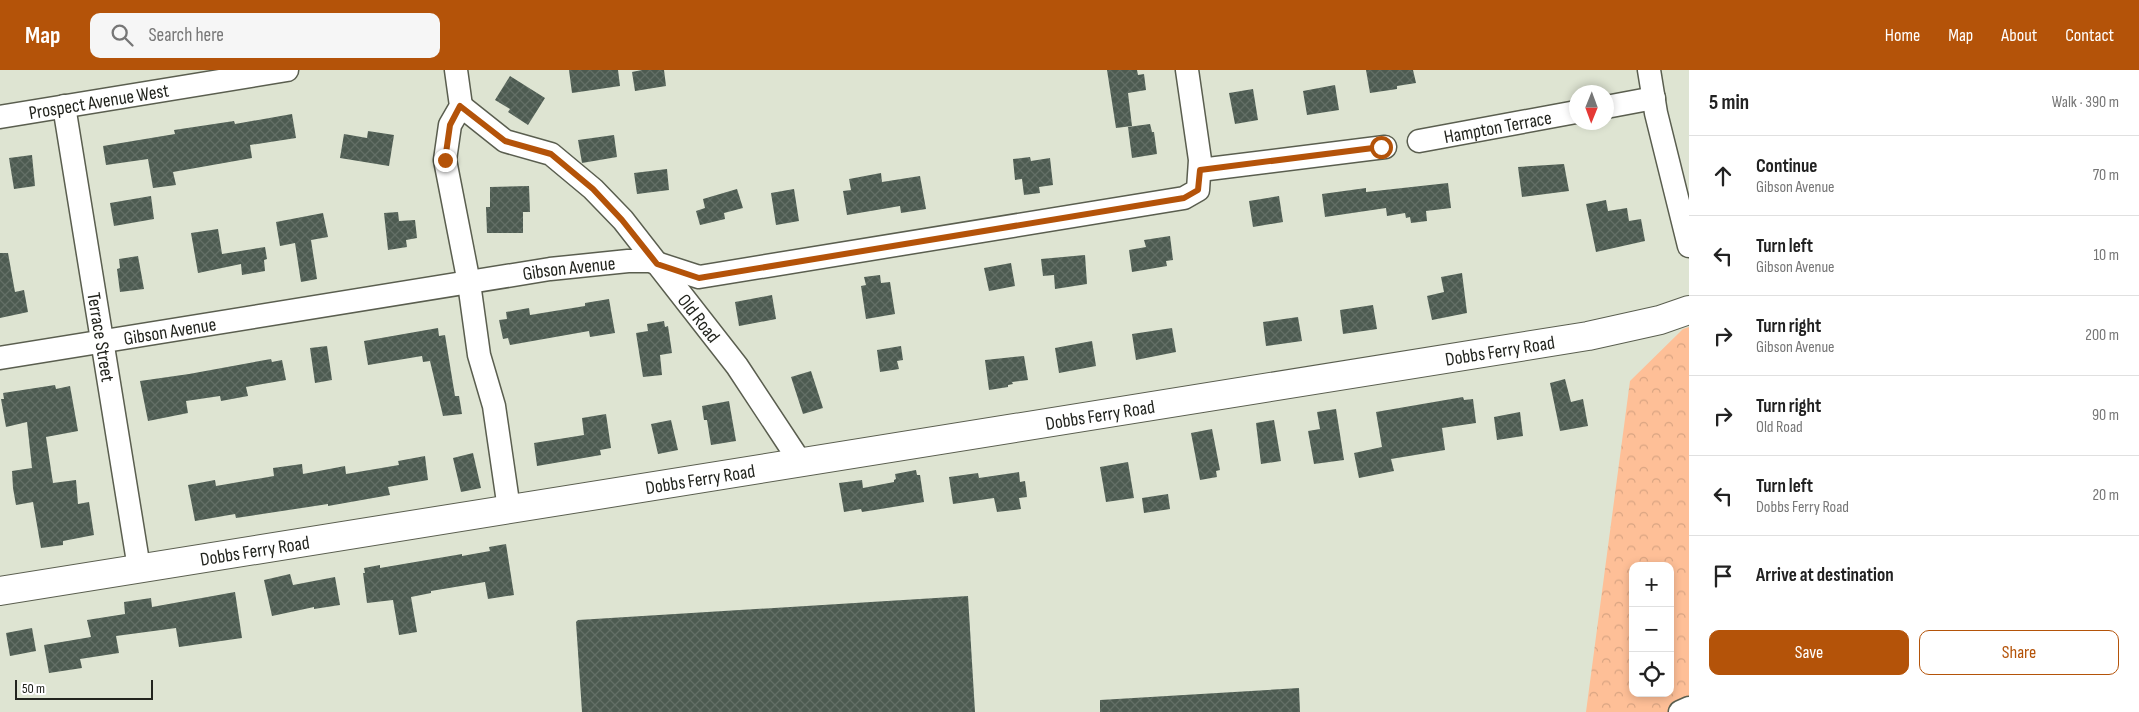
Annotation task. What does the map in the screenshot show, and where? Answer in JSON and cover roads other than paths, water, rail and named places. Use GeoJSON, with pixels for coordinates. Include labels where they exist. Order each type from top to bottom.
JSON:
{"type":"FeatureCollection","features":[{"type":"Feature","properties":{"kind":"main road","name":"Dobbs Ferry Road"},"geometry":{"type":"LineString","coordinates":[[0,591],[1588,336],[1660,320],[1689,310]]}},
{"type":"Feature","properties":{"kind":"street","name":"Prospect Avenue West"},"geometry":{"type":"LineString","coordinates":[[0,117],[287,70]]}},
{"type":"Feature","properties":{"kind":"street"},"geometry":{"type":"LineString","coordinates":[[456,70],[460,106],[450,125],[445,160],[469,283],[478,355],[494,406],[509,509]]}},
{"type":"Feature","properties":{"kind":"street"},"geometry":{"type":"LineString","coordinates":[[1187,70],[1200,170],[1385,146]]}},
{"type":"Feature","properties":{"kind":"street"},"geometry":{"type":"LineString","coordinates":[[1650,70],[1654,98],[1689,246]]}},
{"type":"Feature","properties":{"kind":"street"},"geometry":{"type":"LineString","coordinates":[[1614,106],[1654,98]]}},
{"type":"Feature","properties":{"kind":"street","name":"Terrace Street"},"geometry":{"type":"LineString","coordinates":[[64,106],[139,568]]}},
{"type":"Feature","properties":{"kind":"street","name":"Old Road"},"geometry":{"type":"LineString","coordinates":[[460,106],[505,141],[551,154],[593,189],[622,220],[737,366],[801,463]]}},
{"type":"Feature","properties":{"kind":"street","name":"Hampton Terrace"},"geometry":{"type":"LineString","coordinates":[[1419,141],[1569,113]]}},
{"type":"Feature","properties":{"kind":"street","name":"Gibson Avenue"},"geometry":{"type":"LineString","coordinates":[[0,358],[550,269],[628,261],[650,261],[699,278],[1184,198],[1198,190],[1200,170]]}},
{"type":"Feature","properties":{"kind":"street"},"geometry":{"type":"LineString","coordinates":[[1680,712],[1689,708]]}}]}
